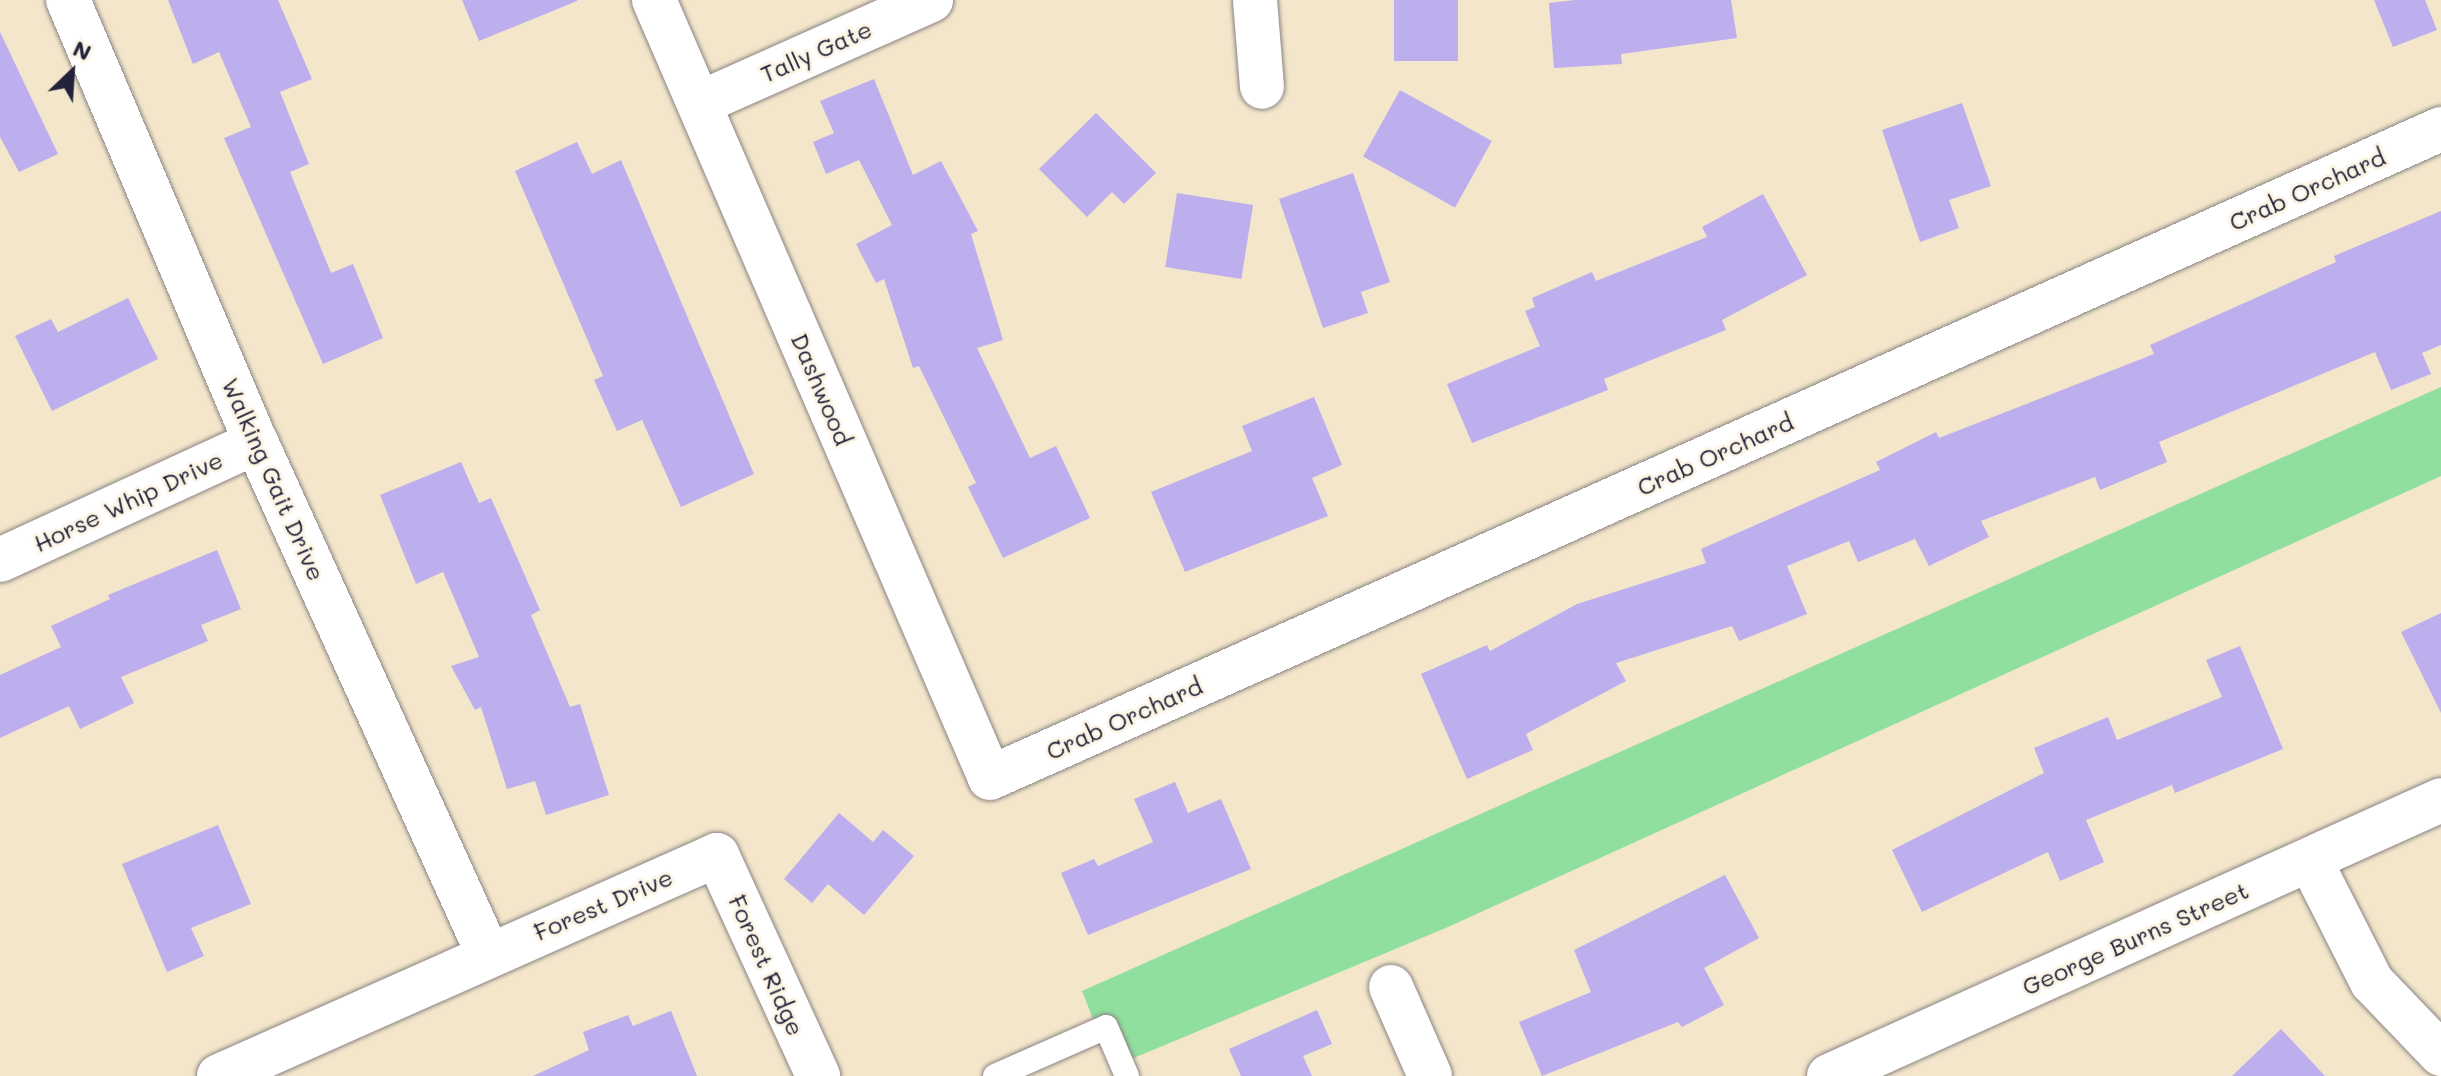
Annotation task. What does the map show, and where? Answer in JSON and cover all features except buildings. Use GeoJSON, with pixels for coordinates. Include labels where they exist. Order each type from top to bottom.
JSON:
{"type":"FeatureCollection","features":[{"type":"Feature","properties":{"kind":"street","name":"Walking Gait Drive"},"geometry":{"type":"LineString","coordinates":[[68,0],[256,442],[488,954]]}},
{"type":"Feature","properties":{"kind":"street","name":"Dashwood"},"geometry":{"type":"LineString","coordinates":[[654,0],[990,778]]}},
{"type":"Feature","properties":{"kind":"street","name":"Tally Gate"},"geometry":{"type":"LineString","coordinates":[[700,103],[931,0]]}},
{"type":"Feature","properties":{"kind":"street"},"geometry":{"type":"LineString","coordinates":[[1255,0],[1262,87]]}},
{"type":"Feature","properties":{"kind":"street","name":"Crab Orchard"},"geometry":{"type":"LineString","coordinates":[[990,778],[2441,129]]}},
{"type":"Feature","properties":{"kind":"street","name":"Horse Whip Drive"},"geometry":{"type":"LineString","coordinates":[[0,560],[256,442]]}},
{"type":"Feature","properties":{"kind":"street","name":"George Burns Street"},"geometry":{"type":"LineString","coordinates":[[1829,1076],[2441,800]]}},
{"type":"Feature","properties":{"kind":"street","name":"Forest Drive"},"geometry":{"type":"LineString","coordinates":[[219,1076],[717,855]]}},
{"type":"Feature","properties":{"kind":"street","name":"Forest Ridge"},"geometry":{"type":"LineString","coordinates":[[717,855],[818,1076]]}},
{"type":"Feature","properties":{"kind":"street"},"geometry":{"type":"LineString","coordinates":[[2310,860],[2372,982],[2441,1054]]}},
{"type":"Feature","properties":{"kind":"street"},"geometry":{"type":"LineString","coordinates":[[1391,987],[1430,1076]]}},
{"type":"Feature","properties":{"kind":"lane"},"geometry":{"type":"LineString","coordinates":[[995,1076],[1106,1027],[1127,1076]]}},
{"type":"Feature","properties":{"kind":"green space"},"geometry":{"type":"Polygon","coordinates":[[[2441,387],[2441,476],[1448,927],[1112,1067],[1082,991],[2441,387]]]}}]}
